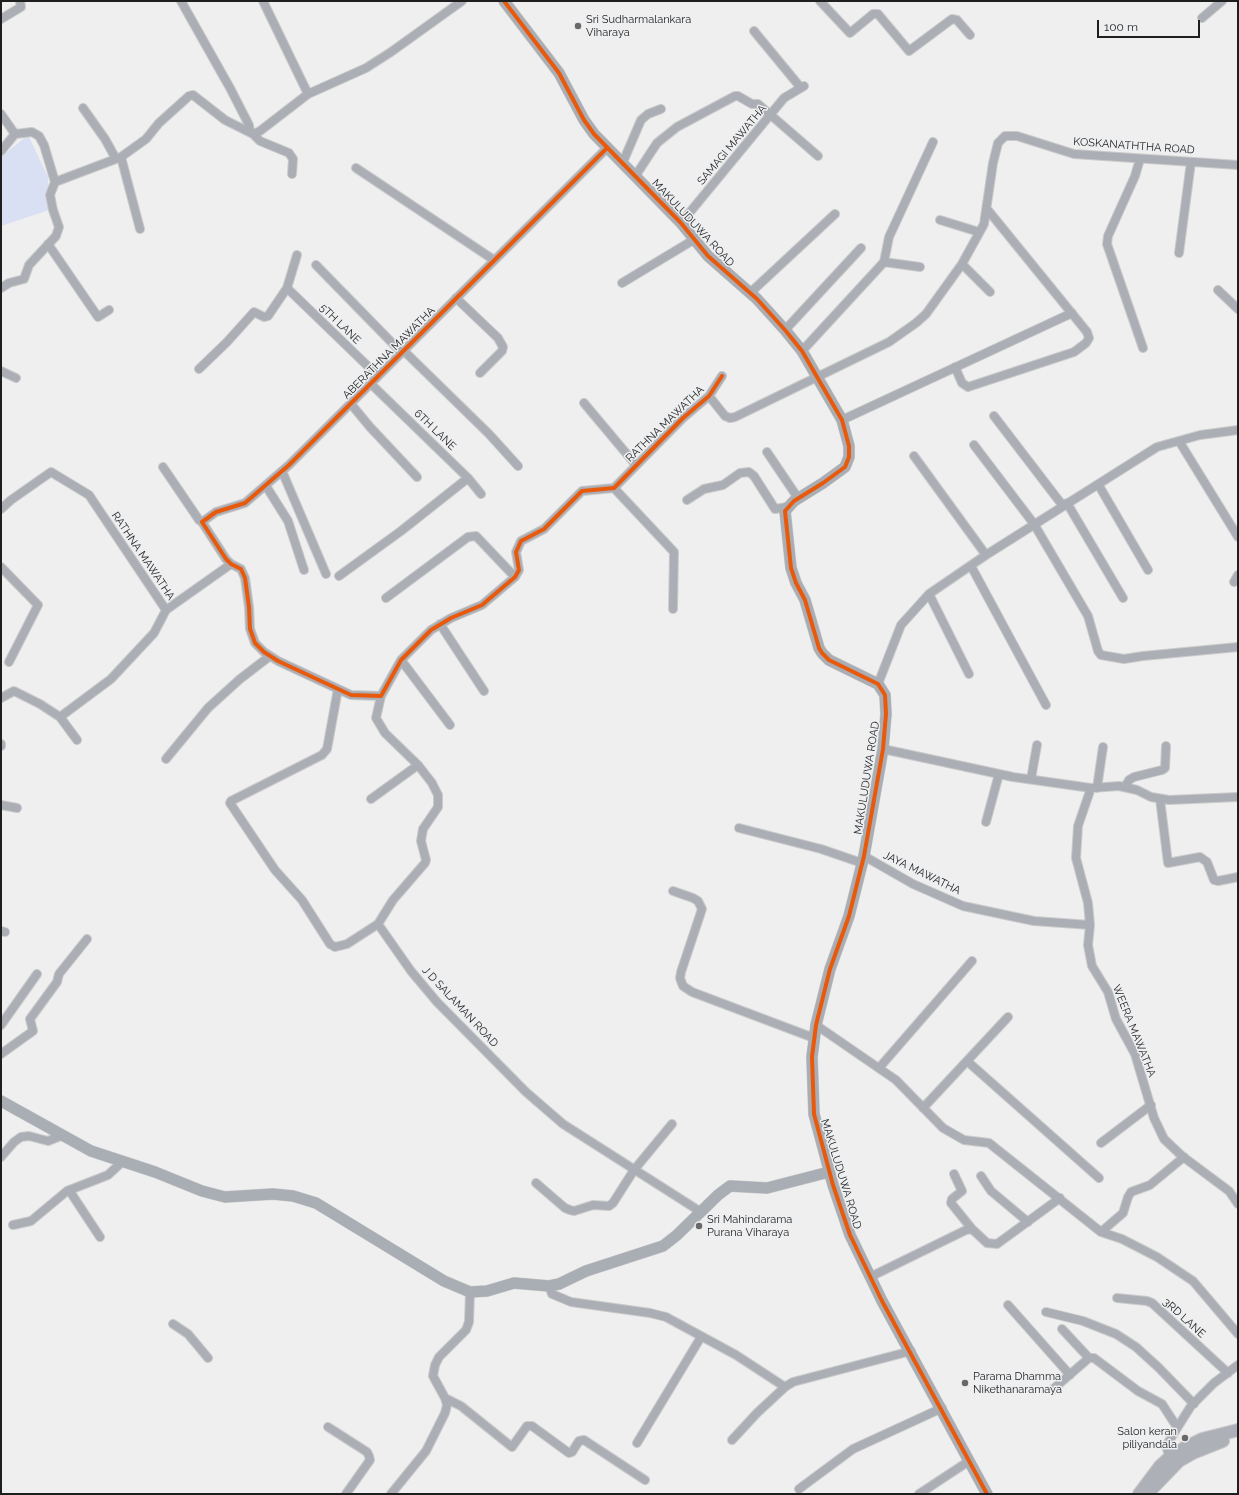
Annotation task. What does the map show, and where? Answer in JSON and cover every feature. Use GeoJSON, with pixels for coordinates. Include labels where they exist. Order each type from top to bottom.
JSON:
{"type":"FeatureCollection","features":[{"type":"Feature","properties":{"kind":"main road"},"geometry":{"type":"LineString","coordinates":[[1147,1494],[1171,1461],[1202,1439],[1238,1430]]}},
{"type":"Feature","properties":{"kind":"main road"},"geometry":{"type":"LineString","coordinates":[[1139,1494],[1160,1466],[1238,1437]]}},
{"type":"Feature","properties":{"kind":"street"},"geometry":{"type":"LineString","coordinates":[[1,20],[21,8],[20,1]]}},
{"type":"Feature","properties":{"kind":"street"},"geometry":{"type":"LineString","coordinates":[[181,1],[230,88],[249,124],[252,133]]}},
{"type":"Feature","properties":{"kind":"street"},"geometry":{"type":"LineString","coordinates":[[263,1],[308,94]]}},
{"type":"Feature","properties":{"kind":"street"},"geometry":{"type":"LineString","coordinates":[[252,133],[260,131],[308,94],[366,68],[422,31],[462,1]]}},
{"type":"Feature","properties":{"kind":"street","name":"MAKULUDUWA ROAD"},"geometry":{"type":"LineString","coordinates":[[504,1],[559,73],[584,120],[607,148],[636,175],[681,223],[708,256],[750,293],[786,330],[802,351],[816,378],[842,420],[849,446],[849,457],[845,467],[787,507]]}},
{"type":"Feature","properties":{"kind":"street"},"geometry":{"type":"LineString","coordinates":[[820,1],[850,33],[872,14],[878,14],[909,51],[952,19],[957,20],[970,35]]}},
{"type":"Feature","properties":{"kind":"street"},"geometry":{"type":"LineString","coordinates":[[1202,18],[1222,1]]}},
{"type":"Feature","properties":{"kind":"street","name":"SAMAGI MAWATHA"},"geometry":{"type":"LineString","coordinates":[[681,223],[784,98],[802,87],[754,31]]}},
{"type":"Feature","properties":{"kind":"street"},"geometry":{"type":"LineString","coordinates":[[55,182],[119,158],[146,139],[159,123],[188,96],[193,95],[225,120],[252,133],[260,141],[289,153],[293,159],[292,174]]}},
{"type":"Feature","properties":{"kind":"street"},"geometry":{"type":"LineString","coordinates":[[636,175],[657,143],[677,127],[732,96],[738,96],[749,103],[758,104],[818,156]]}},
{"type":"Feature","properties":{"kind":"street"},"geometry":{"type":"LineString","coordinates":[[83,108],[119,158],[140,228]]}},
{"type":"Feature","properties":{"kind":"street"},"geometry":{"type":"LineString","coordinates":[[623,162],[641,120],[648,114],[661,109]]}},
{"type":"Feature","properties":{"kind":"street"},"geometry":{"type":"LineString","coordinates":[[1,114],[15,134]]}},
{"type":"Feature","properties":{"kind":"street"},"geometry":{"type":"LineString","coordinates":[[1,151],[15,134],[32,132],[39,136],[44,145],[55,182],[50,195],[59,227],[56,236],[29,265],[24,279],[9,283],[1,288]]}},
{"type":"Feature","properties":{"kind":"street","name":"KOSKANATHTHA ROAD"},"geometry":{"type":"LineString","coordinates":[[709,396],[719,411],[730,418],[889,342],[916,323],[926,314],[962,264],[984,224],[993,163],[998,143],[1005,136],[1017,136],[1074,154],[1238,165]]}},
{"type":"Feature","properties":{"kind":"street"},"geometry":{"type":"LineString","coordinates":[[802,351],[884,262],[889,237],[933,142]]}},
{"type":"Feature","properties":{"kind":"street","name":"ABERATHNA MAWATHA"},"geometry":{"type":"LineString","coordinates":[[202,522],[216,512],[245,503],[266,486],[352,404],[402,351],[607,148]]}},
{"type":"Feature","properties":{"kind":"street"},"geometry":{"type":"LineString","coordinates":[[1140,158],[1106,244],[1143,348]]}},
{"type":"Feature","properties":{"kind":"street"},"geometry":{"type":"LineString","coordinates":[[1179,253],[1191,162]]}},
{"type":"Feature","properties":{"kind":"street"},"geometry":{"type":"LineString","coordinates":[[356,168],[494,260]]}},
{"type":"Feature","properties":{"kind":"street"},"geometry":{"type":"LineString","coordinates":[[955,367],[962,383],[968,387],[1074,352],[1086,343],[1089,338],[1087,332],[1072,313],[987,209]]}},
{"type":"Feature","properties":{"kind":"street"},"geometry":{"type":"LineString","coordinates":[[750,293],[835,214]]}},
{"type":"Feature","properties":{"kind":"street"},"geometry":{"type":"LineString","coordinates":[[940,220],[979,232]]}},
{"type":"Feature","properties":{"kind":"street"},"geometry":{"type":"LineString","coordinates":[[622,283],[695,239]]}},
{"type":"Feature","properties":{"kind":"street"},"geometry":{"type":"LineString","coordinates":[[48,244],[98,317],[109,310]]}},
{"type":"Feature","properties":{"kind":"street"},"geometry":{"type":"LineString","coordinates":[[786,330],[861,248]]}},
{"type":"Feature","properties":{"kind":"street"},"geometry":{"type":"LineString","coordinates":[[199,368],[227,342],[254,312],[264,317],[268,316],[287,288],[297,255]]}},
{"type":"Feature","properties":{"kind":"street"},"geometry":{"type":"LineString","coordinates":[[884,262],[920,267]]}},
{"type":"Feature","properties":{"kind":"street"},"geometry":{"type":"LineString","coordinates":[[962,264],[990,292]]}},
{"type":"Feature","properties":{"kind":"street"},"geometry":{"type":"LineString","coordinates":[[316,265],[402,351],[490,434],[518,466]]}},
{"type":"Feature","properties":{"kind":"street","name":"5TH LANE"},"geometry":{"type":"LineString","coordinates":[[287,288],[378,376]]}},
{"type":"Feature","properties":{"kind":"street"},"geometry":{"type":"LineString","coordinates":[[1218,290],[1238,309]]}},
{"type":"Feature","properties":{"kind":"street"},"geometry":{"type":"LineString","coordinates":[[456,298],[498,338],[503,347],[502,351],[480,373]]}},
{"type":"Feature","properties":{"kind":"street"},"geometry":{"type":"LineString","coordinates":[[842,420],[1072,313]]}},
{"type":"Feature","properties":{"kind":"street"},"geometry":{"type":"LineString","coordinates":[[1,371],[16,378]]}},
{"type":"Feature","properties":{"kind":"street","name":"RATHNA MAWATHA"},"geometry":{"type":"LineString","coordinates":[[614,488],[682,418],[709,396],[722,376]]}},
{"type":"Feature","properties":{"kind":"street","name":"6TH LANE"},"geometry":{"type":"LineString","coordinates":[[371,384],[468,478],[481,494]]}},
{"type":"Feature","properties":{"kind":"street"},"geometry":{"type":"LineString","coordinates":[[584,403],[636,465]]}},
{"type":"Feature","properties":{"kind":"street"},"geometry":{"type":"LineString","coordinates":[[352,404],[370,427],[417,477]]}},
{"type":"Feature","properties":{"kind":"street"},"geometry":{"type":"LineString","coordinates":[[994,416],[1065,505],[1123,598]]}},
{"type":"Feature","properties":{"kind":"street"},"geometry":{"type":"LineString","coordinates":[[687,500],[704,489],[722,485],[740,473],[749,472],[754,476],[775,509],[787,507],[785,514],[792,572],[805,600],[819,648],[829,660],[878,684],[901,625],[929,594],[1034,524],[1157,447],[1200,435],[1238,430]]}},
{"type":"Feature","properties":{"kind":"street"},"geometry":{"type":"LineString","coordinates":[[1179,441],[1238,538]]}},
{"type":"Feature","properties":{"kind":"street"},"geometry":{"type":"LineString","coordinates":[[974,445],[1034,524],[1088,616],[1098,651],[1101,655],[1124,659],[1238,647]]}},
{"type":"Feature","properties":{"kind":"street"},"geometry":{"type":"LineString","coordinates":[[767,452],[798,498]]}},
{"type":"Feature","properties":{"kind":"street"},"geometry":{"type":"LineString","coordinates":[[914,456],[986,555]]}},
{"type":"Feature","properties":{"kind":"street"},"geometry":{"type":"LineString","coordinates":[[163,467],[228,562],[241,569],[245,578],[250,629],[255,643],[270,656],[350,695],[381,696]]}},
{"type":"Feature","properties":{"kind":"street"},"geometry":{"type":"LineString","coordinates":[[282,471],[326,574]]}},
{"type":"Feature","properties":{"kind":"street","name":"RATHNA MAWATHA"},"geometry":{"type":"LineString","coordinates":[[1,509],[11,500],[51,472],[89,495],[166,610],[154,633],[111,679],[60,717]]}},
{"type":"Feature","properties":{"kind":"street"},"geometry":{"type":"LineString","coordinates":[[339,576],[401,531],[468,478]]}},
{"type":"Feature","properties":{"kind":"street"},"geometry":{"type":"LineString","coordinates":[[1098,484],[1148,570]]}},
{"type":"Feature","properties":{"kind":"street"},"geometry":{"type":"LineString","coordinates":[[266,486],[288,521],[304,570]]}},
{"type":"Feature","properties":{"kind":"street"},"geometry":{"type":"LineString","coordinates":[[338,689],[327,749],[322,755],[231,801],[230,803],[275,870],[302,900],[330,944],[335,947],[347,944],[378,924],[393,900],[422,867],[426,860],[421,838],[423,829],[438,807],[438,795],[432,783],[418,765],[385,733],[376,718],[381,696],[401,660],[431,630],[440,624],[482,605],[515,577],[520,570],[516,552],[521,541],[544,529],[582,491],[614,488],[674,552],[673,609]]}},
{"type":"Feature","properties":{"kind":"street"},"geometry":{"type":"LineString","coordinates":[[386,598],[468,537],[476,536],[515,577]]}},
{"type":"Feature","properties":{"kind":"street"},"geometry":{"type":"LineString","coordinates":[[166,610],[228,562]]}},
{"type":"Feature","properties":{"kind":"street"},"geometry":{"type":"LineString","coordinates":[[971,566],[1046,705]]}},
{"type":"Feature","properties":{"kind":"street"},"geometry":{"type":"LineString","coordinates":[[1,567],[38,605],[9,662]]}},
{"type":"Feature","properties":{"kind":"street"},"geometry":{"type":"LineString","coordinates":[[929,594],[969,674]]}},
{"type":"Feature","properties":{"kind":"street"},"geometry":{"type":"LineString","coordinates":[[440,624],[484,691]]}},
{"type":"Feature","properties":{"kind":"street"},"geometry":{"type":"LineString","coordinates":[[166,759],[208,708],[240,679],[270,656]]}},
{"type":"Feature","properties":{"kind":"street"},"geometry":{"type":"LineString","coordinates":[[401,660],[450,725]]}},
{"type":"Feature","properties":{"kind":"street","name":"MAKULUDUWA ROAD"},"geometry":{"type":"LineString","coordinates":[[878,684],[883,690],[886,704],[883,749],[862,860],[849,916],[830,969],[816,1025],[812,1087],[814,1114],[829,1172],[850,1235],[870,1277],[942,1408],[987,1494]]}},
{"type":"Feature","properties":{"kind":"street"},"geometry":{"type":"LineString","coordinates":[[1,698],[14,691],[60,717],[77,740]]}},
{"type":"Feature","properties":{"kind":"street"},"geometry":{"type":"LineString","coordinates":[[1031,779],[1038,745]]}},
{"type":"Feature","properties":{"kind":"street"},"geometry":{"type":"LineString","coordinates":[[1125,787],[1129,780],[1134,777],[1165,768],[1166,746]]}},
{"type":"Feature","properties":{"kind":"street","name":"WEERA MAWATHA"},"geometry":{"type":"LineString","coordinates":[[1103,747],[1094,788],[1078,826],[1076,858],[1088,903],[1090,925],[1088,945],[1092,966],[1108,992],[1116,1018],[1135,1054],[1154,1118],[1164,1140],[1229,1191],[1238,1204]]}},
{"type":"Feature","properties":{"kind":"street"},"geometry":{"type":"LineString","coordinates":[[883,749],[999,774],[1094,788],[1125,787],[1160,799],[1238,797]]}},
{"type":"Feature","properties":{"kind":"street"},"geometry":{"type":"LineString","coordinates":[[371,799],[418,765]]}},
{"type":"Feature","properties":{"kind":"street"},"geometry":{"type":"LineString","coordinates":[[986,822],[999,774]]}},
{"type":"Feature","properties":{"kind":"street"},"geometry":{"type":"LineString","coordinates":[[1160,799],[1168,863],[1200,857],[1207,862],[1214,880],[1218,881],[1238,877]]}},
{"type":"Feature","properties":{"kind":"street"},"geometry":{"type":"LineString","coordinates":[[1,805],[17,808]]}},
{"type":"Feature","properties":{"kind":"street","name":"JAYA MAWATHA"},"geometry":{"type":"LineString","coordinates":[[739,828],[862,860],[963,906],[1034,921],[1090,925]]}},
{"type":"Feature","properties":{"kind":"street"},"geometry":{"type":"LineString","coordinates":[[673,891],[698,901],[702,909],[681,972],[680,978],[683,986],[692,992],[814,1038]]}},
{"type":"Feature","properties":{"kind":"street","name":"J D SALAMAN ROAD"},"geometry":{"type":"LineString","coordinates":[[378,924],[411,971],[437,1002],[526,1092],[563,1124],[701,1212]]}},
{"type":"Feature","properties":{"kind":"street"},"geometry":{"type":"LineString","coordinates":[[1,1054],[33,1031],[30,1019],[57,982],[59,974],[87,939]]}},
{"type":"Feature","properties":{"kind":"street"},"geometry":{"type":"LineString","coordinates":[[878,1068],[972,961]]}},
{"type":"Feature","properties":{"kind":"street"},"geometry":{"type":"LineString","coordinates":[[1,1025],[37,974]]}},
{"type":"Feature","properties":{"kind":"street"},"geometry":{"type":"LineString","coordinates":[[923,1108],[1008,1016]]}},
{"type":"Feature","properties":{"kind":"street"},"geometry":{"type":"LineString","coordinates":[[816,1025],[896,1080],[943,1128],[964,1140],[989,1143],[1010,1162],[1060,1198],[1101,1232],[1122,1239],[1157,1257],[1193,1281],[1238,1334]]}},
{"type":"Feature","properties":{"kind":"street"},"geometry":{"type":"LineString","coordinates":[[967,1061],[1099,1178]]}},
{"type":"Feature","properties":{"kind":"street"},"geometry":{"type":"LineString","coordinates":[[1,1101],[91,1151],[225,1197],[273,1194],[294,1196],[316,1203],[444,1281],[470,1292],[486,1291],[514,1283],[549,1286],[559,1284],[586,1270],[655,1250],[677,1235],[718,1195],[730,1186],[767,1188],[829,1172]]}},
{"type":"Feature","properties":{"kind":"street"},"geometry":{"type":"LineString","coordinates":[[1101,1143],[1151,1105]]}},
{"type":"Feature","properties":{"kind":"street"},"geometry":{"type":"LineString","coordinates":[[536,1183],[565,1208],[574,1211],[593,1205],[609,1206],[613,1203],[634,1170],[672,1124]]}},
{"type":"Feature","properties":{"kind":"street"},"geometry":{"type":"LineString","coordinates":[[1,1157],[21,1137],[29,1136],[48,1141],[63,1135]]}},
{"type":"Feature","properties":{"kind":"street"},"geometry":{"type":"LineString","coordinates":[[1101,1232],[1123,1213],[1128,1196],[1131,1192],[1150,1185],[1184,1157]]}},
{"type":"Feature","properties":{"kind":"street"},"geometry":{"type":"LineString","coordinates":[[13,1225],[39,1216],[69,1190],[108,1175],[122,1162]]}},
{"type":"Feature","properties":{"kind":"street"},"geometry":{"type":"LineString","coordinates":[[954,1174],[962,1192],[952,1199],[951,1202],[972,1229],[987,1243],[994,1245],[1004,1240],[1060,1198]]}},
{"type":"Feature","properties":{"kind":"street"},"geometry":{"type":"LineString","coordinates":[[981,1176],[991,1191],[1028,1222]]}},
{"type":"Feature","properties":{"kind":"street"},"geometry":{"type":"LineString","coordinates":[[69,1190],[100,1237]]}},
{"type":"Feature","properties":{"kind":"street"},"geometry":{"type":"LineString","coordinates":[[870,1277],[966,1230],[972,1229]]}},
{"type":"Feature","properties":{"kind":"street"},"geometry":{"type":"LineString","coordinates":[[549,1286],[552,1294],[571,1302],[650,1313],[666,1318],[736,1355],[785,1387]]}},
{"type":"Feature","properties":{"kind":"street"},"geometry":{"type":"LineString","coordinates":[[391,1494],[426,1451],[445,1413],[447,1405],[445,1398],[433,1376],[435,1365],[439,1357],[466,1330],[469,1322],[470,1292]]}},
{"type":"Feature","properties":{"kind":"street","name":"3RD LANE"},"geometry":{"type":"LineString","coordinates":[[1117,1298],[1147,1301],[1152,1303],[1228,1373]]}},
{"type":"Feature","properties":{"kind":"street"},"geometry":{"type":"LineString","coordinates":[[1008,1305],[1070,1375]]}},
{"type":"Feature","properties":{"kind":"street"},"geometry":{"type":"LineString","coordinates":[[1046,1312],[1083,1321],[1116,1334],[1136,1347],[1194,1404]]}},
{"type":"Feature","properties":{"kind":"street"},"geometry":{"type":"LineString","coordinates":[[173,1324],[188,1334],[208,1358]]}},
{"type":"Feature","properties":{"kind":"street"},"geometry":{"type":"LineString","coordinates":[[1062,1329],[1089,1358],[1097,1360],[1138,1391],[1162,1404],[1177,1427]]}},
{"type":"Feature","properties":{"kind":"street"},"geometry":{"type":"LineString","coordinates":[[637,1443],[702,1337]]}},
{"type":"Feature","properties":{"kind":"street"},"geometry":{"type":"LineString","coordinates":[[732,1440],[757,1413],[785,1387],[800,1380],[911,1351]]}},
{"type":"Feature","properties":{"kind":"street"},"geometry":{"type":"LineString","coordinates":[[1052,1390],[1089,1358]]}},
{"type":"Feature","properties":{"kind":"street"},"geometry":{"type":"LineString","coordinates":[[1171,1461],[1166,1446],[1177,1427],[1194,1404],[1238,1365]]}},
{"type":"Feature","properties":{"kind":"street"},"geometry":{"type":"LineString","coordinates":[[445,1398],[461,1406],[512,1447],[527,1426],[532,1426],[569,1453],[572,1452],[579,1441],[584,1440],[645,1480]]}},
{"type":"Feature","properties":{"kind":"street"},"geometry":{"type":"LineString","coordinates":[[799,1489],[853,1448],[942,1408]]}},
{"type":"Feature","properties":{"kind":"street"},"geometry":{"type":"LineString","coordinates":[[328,1426],[367,1452],[369,1456],[370,1460],[346,1494]]}},
{"type":"Feature","properties":{"kind":"street"},"geometry":{"type":"LineString","coordinates":[[919,1494],[969,1460]]}},
{"type":"Feature","properties":{"kind":"shaded area"},"geometry":{"type":"Polygon","coordinates":[[[28,135],[48,177],[49,210],[1,226],[1,157],[28,135]]]}},
{"type":"Feature","properties":{"kind":"shaded area"},"geometry":{"type":"Polygon","coordinates":[[[1187,1430],[1192,1437],[1184,1446],[1176,1438],[1187,1430]]]}},
{"type":"Feature","properties":{"kind":"cycle path"},"geometry":{"type":"LineString","coordinates":[[504,1],[559,73],[584,120],[594,134],[681,223],[708,256],[757,299],[785,330],[802,351],[842,420],[849,446],[849,457],[845,467],[794,501],[785,511],[791,568],[796,583],[805,600],[819,648],[822,653],[829,660],[878,684],[885,695],[886,714],[883,749],[864,856],[849,916],[830,969],[816,1025],[812,1057],[814,1114],[833,1185],[850,1235],[882,1301],[987,1494]]}},
{"type":"Feature","properties":{"kind":"cycle path"},"geometry":{"type":"LineString","coordinates":[[607,148],[289,465],[245,503],[216,512],[202,522],[226,559],[231,564],[241,569],[245,578],[250,629],[255,643],[264,652],[278,661],[351,695],[381,696],[401,660],[431,630],[451,618],[482,605],[515,577],[519,570],[516,552],[521,541],[544,529],[582,491],[614,488],[683,418],[709,396],[722,376]]}},
{"type":"Feature","properties":{"kind":"place","name":"Sri Sudharmalankara Viharaya"},"geometry":{"type":"Point","coordinates":[578,26]}},
{"type":"Feature","properties":{"kind":"place","name":"Sri Mahindarama Purana Viharaya"},"geometry":{"type":"Point","coordinates":[699,1226]}},
{"type":"Feature","properties":{"kind":"place","name":"Parama Dhamma Nikethanaramaya"},"geometry":{"type":"Point","coordinates":[965,1383]}},
{"type":"Feature","properties":{"kind":"place","name":"Salon keran piliyandala"},"geometry":{"type":"Point","coordinates":[1185,1438]}}]}
